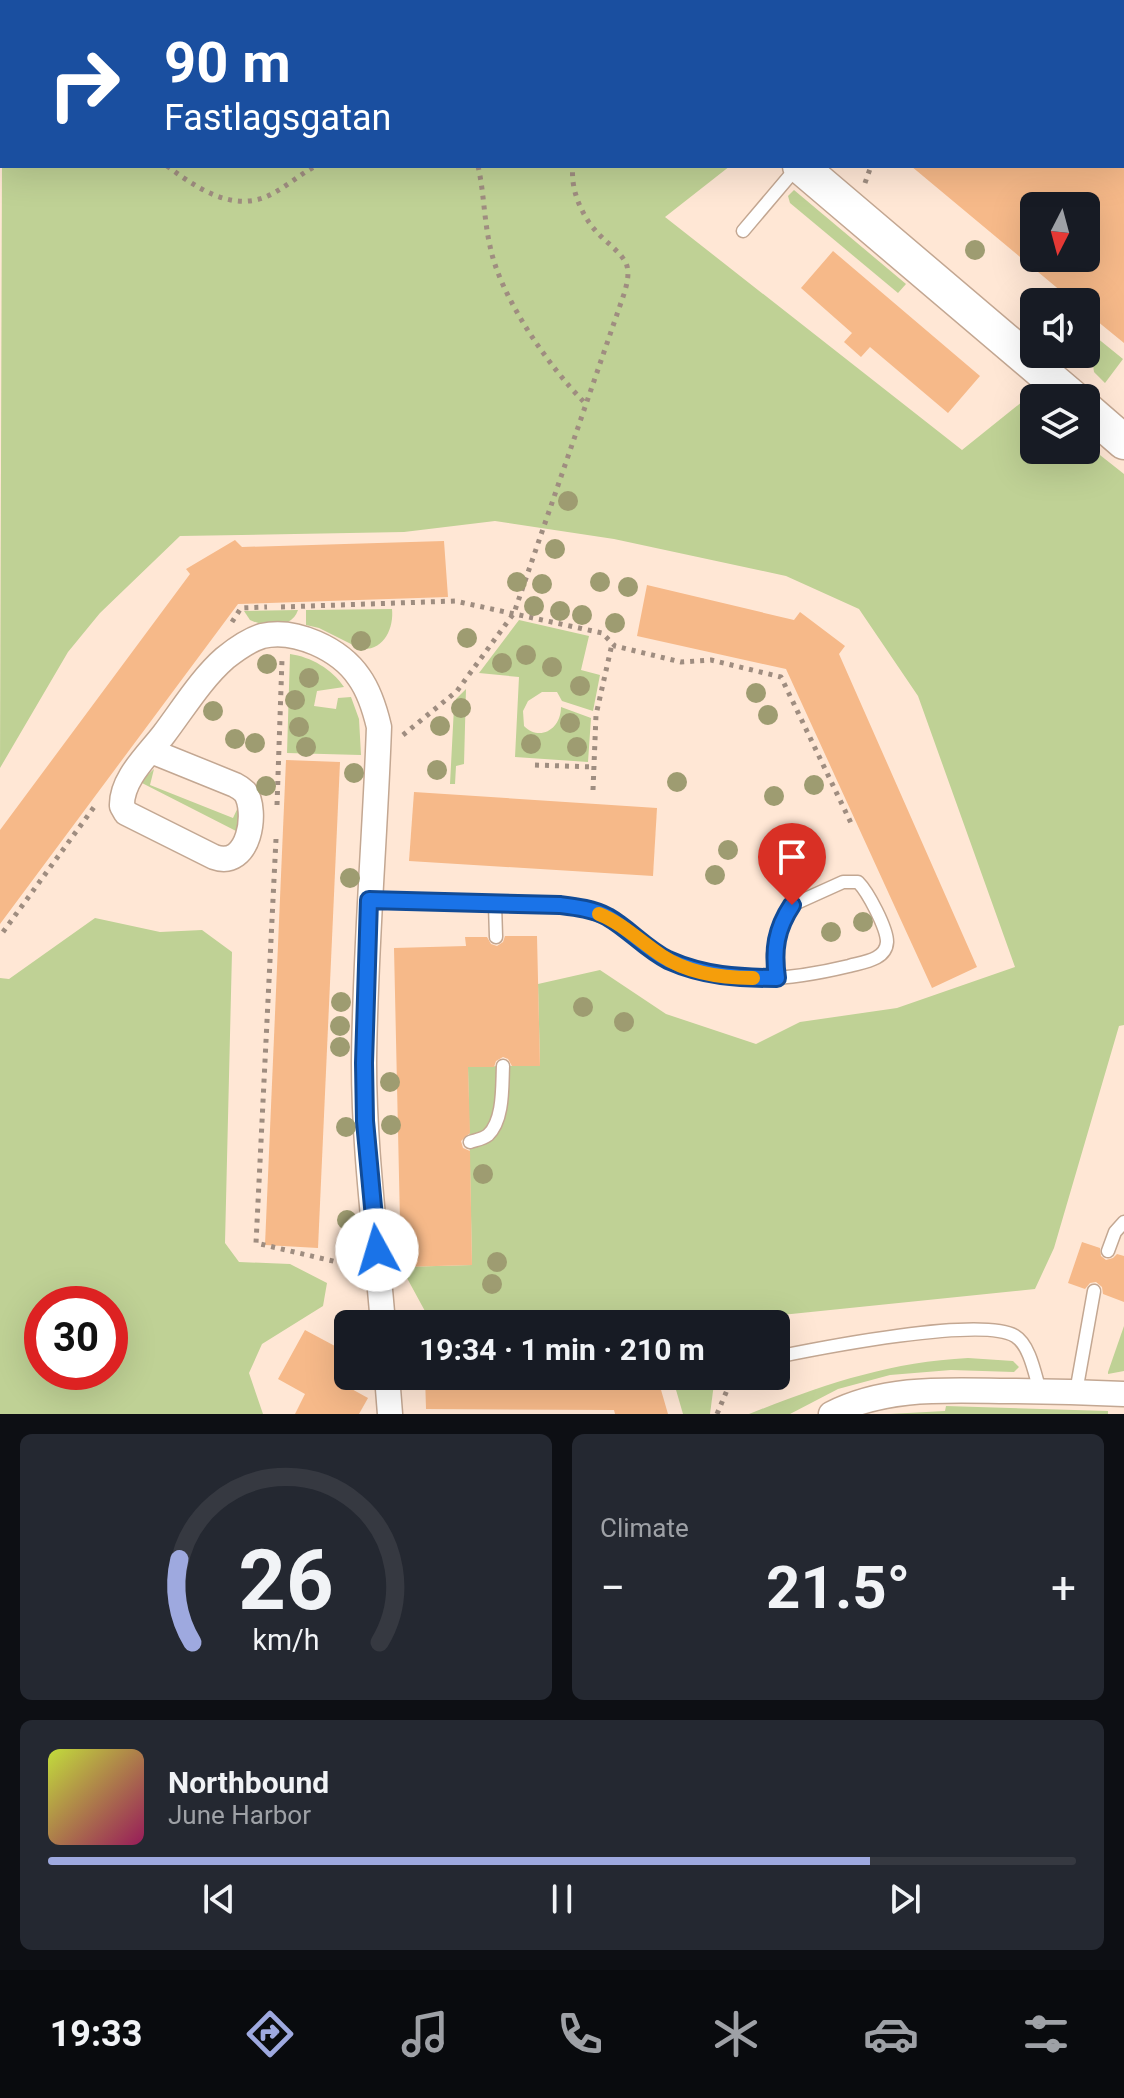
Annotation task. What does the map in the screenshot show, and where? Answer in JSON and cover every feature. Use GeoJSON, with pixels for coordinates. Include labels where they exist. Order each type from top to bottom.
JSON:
{"type":"FeatureCollection","features":[{"type":"Feature","properties":{"kind":"street"},"geometry":{"type":"LineString","coordinates":[[801,168],[1056,384]]}},
{"type":"Feature","properties":{"kind":"street"},"geometry":{"type":"LineString","coordinates":[[1100,421],[1124,442]]}},
{"type":"Feature","properties":{"kind":"street"},"geometry":{"type":"LineString","coordinates":[[151,751],[244,791],[250,818],[245,845],[229,859],[218,858],[124,811],[121,800],[124,787],[151,751],[226,658],[262,636],[283,636],[311,642],[348,663],[375,711],[379,727],[369,900],[365,1106],[382,1310]]}},
{"type":"Feature","properties":{"kind":"street"},"geometry":{"type":"LineString","coordinates":[[388,1390],[390,1414]]}},
{"type":"Feature","properties":{"kind":"street"},"geometry":{"type":"LineString","coordinates":[[831,1414],[852,1404],[896,1393],[1040,1391],[1124,1394]]}},
{"type":"Feature","properties":{"kind":"lane"},"geometry":{"type":"LineString","coordinates":[[743,231],[797,168]]}},
{"type":"Feature","properties":{"kind":"lane"},"geometry":{"type":"LineString","coordinates":[[369,900],[585,908],[607,917],[666,958],[698,971],[736,978],[777,978],[849,966],[884,953],[885,931],[858,882],[843,882],[792,905],[782,919],[773,954],[777,978]]}},
{"type":"Feature","properties":{"kind":"lane"},"geometry":{"type":"LineString","coordinates":[[495,904],[496,937]]}},
{"type":"Feature","properties":{"kind":"lane"},"geometry":{"type":"LineString","coordinates":[[470,1142],[486,1137],[493,1128],[502,1091],[503,1066]]}},
{"type":"Feature","properties":{"kind":"lane"},"geometry":{"type":"LineString","coordinates":[[1108,1251],[1115,1232],[1124,1222]]}},
{"type":"Feature","properties":{"kind":"lane"},"geometry":{"type":"LineString","coordinates":[[1076,1392],[1094,1291]]}},
{"type":"Feature","properties":{"kind":"lane"},"geometry":{"type":"LineString","coordinates":[[790,1355],[899,1336],[971,1329],[1000,1330],[1018,1337],[1029,1356],[1040,1391]]}},
{"type":"Feature","properties":{"kind":"path"},"geometry":{"type":"LineString","coordinates":[[170,168],[192,184],[238,202],[263,197],[313,168]]}},
{"type":"Feature","properties":{"kind":"path"},"geometry":{"type":"LineString","coordinates":[[478,168],[490,248],[505,290],[561,378],[586,403]]}},
{"type":"Feature","properties":{"kind":"path"},"geometry":{"type":"LineString","coordinates":[[378,765],[402,735],[457,691],[514,613],[628,279],[625,262],[585,216],[574,189],[573,168]]}},
{"type":"Feature","properties":{"kind":"path"},"geometry":{"type":"LineString","coordinates":[[865,184],[870,168]]}},
{"type":"Feature","properties":{"kind":"path"},"geometry":{"type":"LineString","coordinates":[[301,606],[455,601],[602,633],[612,644],[681,662],[711,660],[781,677],[851,823]]}},
{"type":"Feature","properties":{"kind":"path"},"geometry":{"type":"LineString","coordinates":[[277,815],[283,636]]}},
{"type":"Feature","properties":{"kind":"path"},"geometry":{"type":"LineString","coordinates":[[593,790],[596,715],[612,644]]}},
{"type":"Feature","properties":{"kind":"path"},"geometry":{"type":"LineString","coordinates":[[535,765],[594,767]]}},
{"type":"Feature","properties":{"kind":"path"},"geometry":{"type":"LineString","coordinates":[[276,830],[256,1243],[379,1271]]}},
{"type":"Feature","properties":{"kind":"path"},"geometry":{"type":"LineString","coordinates":[[717,1414],[727,1390]]}},
{"type":"Feature","properties":{"kind":"green space"},"geometry":{"type":"Polygon","coordinates":[[[2,168],[727,168],[665,217],[962,450],[1020,403],[1020,464],[1100,464],[1100,455],[1124,474],[1124,1025],[1119,1026],[1054,1248],[1035,1289],[790,1314],[790,1310],[424,1310],[401,1267],[472,1265],[468,1067],[540,1065],[538,984],[600,970],[666,1014],[756,1044],[800,1022],[897,1008],[1015,967],[918,696],[859,609],[786,576],[614,539],[495,521],[404,532],[180,536],[100,613],[68,652],[0,768],[2,168]]]}},
{"type":"Feature","properties":{"kind":"green space"},"geometry":{"type":"Polygon","coordinates":[[[794,190],[906,284],[898,293],[790,203],[788,196],[794,190]]]}},
{"type":"Feature","properties":{"kind":"green space"},"geometry":{"type":"Polygon","coordinates":[[[1100,340],[1123,359],[1105,383],[1093,368],[1100,368],[1100,340]]]}},
{"type":"Feature","properties":{"kind":"green space"},"geometry":{"type":"Polygon","coordinates":[[[392,609],[386,637],[369,649],[361,649],[319,628],[306,625],[306,610],[392,609]]]}},
{"type":"Feature","properties":{"kind":"green space"},"geometry":{"type":"Polygon","coordinates":[[[298,610],[290,621],[278,625],[250,620],[244,611],[298,610]]]}},
{"type":"Feature","properties":{"kind":"green space"},"geometry":{"type":"Polygon","coordinates":[[[519,620],[589,636],[581,670],[600,675],[593,711],[562,701],[557,692],[542,692],[528,701],[523,711],[524,726],[537,733],[554,727],[561,707],[591,718],[588,762],[515,757],[519,677],[479,673],[519,620]]]}},
{"type":"Feature","properties":{"kind":"green space"},"geometry":{"type":"Polygon","coordinates":[[[290,654],[320,665],[344,687],[317,691],[314,706],[336,709],[338,698],[351,697],[359,719],[361,755],[287,753],[290,654]]]}},
{"type":"Feature","properties":{"kind":"green space"},"geometry":{"type":"Polygon","coordinates":[[[466,689],[464,764],[456,766],[455,784],[450,784],[454,707],[456,699],[466,689]]]}},
{"type":"Feature","properties":{"kind":"green space"},"geometry":{"type":"Polygon","coordinates":[[[154,769],[150,785],[233,818],[240,803],[238,832],[140,782],[154,769]]]}},
{"type":"Feature","properties":{"kind":"green space"},"geometry":{"type":"Polygon","coordinates":[[[95,918],[160,932],[202,930],[232,952],[225,1243],[239,1262],[290,1264],[327,1283],[323,1306],[262,1344],[249,1373],[263,1414],[0,1414],[0,978],[9,979],[95,918]]]}},
{"type":"Feature","properties":{"kind":"green space"},"geometry":{"type":"Polygon","coordinates":[[[1124,1326],[1124,1371],[1108,1374],[1108,1372],[1124,1326]]]}},
{"type":"Feature","properties":{"kind":"green space"},"geometry":{"type":"Polygon","coordinates":[[[968,1358],[1013,1361],[1019,1367],[1014,1372],[951,1370],[890,1375],[838,1389],[790,1414],[749,1414],[883,1370],[968,1358]]]}},
{"type":"Feature","properties":{"kind":"green space"},"geometry":{"type":"Polygon","coordinates":[[[676,1390],[713,1390],[710,1414],[683,1414],[676,1390]]]}},
{"type":"Feature","properties":{"kind":"green space"},"geometry":{"type":"Polygon","coordinates":[[[946,1406],[1108,1411],[1108,1414],[889,1414],[945,1411],[946,1406]]]}},
{"type":"Feature","properties":{"kind":"building"},"geometry":{"type":"Polygon","coordinates":[[[913,168],[1124,168],[1124,343],[1100,323],[1100,288],[1057,288],[1038,272],[1100,272],[1100,192],[1020,192],[1020,257],[913,168]]]}},
{"type":"Feature","properties":{"kind":"building"},"geometry":{"type":"Polygon","coordinates":[[[833,251],[980,376],[948,413],[870,347],[861,357],[844,342],[852,333],[801,288],[833,251]]]}},
{"type":"Feature","properties":{"kind":"building"},"geometry":{"type":"Polygon","coordinates":[[[235,540],[242,547],[444,541],[448,597],[238,604],[0,924],[0,830],[190,574],[186,569],[235,540]]]}},
{"type":"Feature","properties":{"kind":"building"},"geometry":{"type":"Polygon","coordinates":[[[647,585],[794,620],[800,612],[845,646],[839,654],[977,967],[932,988],[786,669],[637,636],[647,585]]]}},
{"type":"Feature","properties":{"kind":"building"},"geometry":{"type":"Polygon","coordinates":[[[286,760],[340,762],[318,1248],[265,1245],[286,760]]]}},
{"type":"Feature","properties":{"kind":"building"},"geometry":{"type":"Polygon","coordinates":[[[414,792],[657,808],[653,876],[409,861],[414,792]]]}},
{"type":"Feature","properties":{"kind":"building"},"geometry":{"type":"Polygon","coordinates":[[[505,936],[537,936],[540,1066],[512,1066],[503,1057],[496,1061],[494,1067],[468,1067],[470,1133],[461,1141],[463,1148],[470,1151],[472,1265],[401,1267],[394,948],[466,946],[465,937],[487,937],[491,944],[497,946],[505,936]]]}},
{"type":"Feature","properties":{"kind":"building"},"geometry":{"type":"Polygon","coordinates":[[[1082,1242],[1100,1248],[1101,1256],[1106,1260],[1117,1254],[1124,1256],[1124,1302],[1103,1294],[1102,1287],[1096,1282],[1085,1289],[1068,1283],[1082,1242]]]}},
{"type":"Feature","properties":{"kind":"building"},"geometry":{"type":"Polygon","coordinates":[[[305,1330],[334,1346],[334,1390],[354,1390],[368,1398],[359,1414],[295,1414],[305,1394],[278,1379],[305,1330]]]}},
{"type":"Feature","properties":{"kind":"building"},"geometry":{"type":"Polygon","coordinates":[[[425,1390],[661,1390],[668,1414],[615,1414],[614,1410],[426,1409],[425,1390]]]}},
{"type":"Feature","properties":{"kind":"slow traffic"},"geometry":{"type":"LineString","coordinates":[[599,914],[666,958],[698,971],[753,978]]}},
{"type":"Feature","properties":{"kind":"route"},"geometry":{"type":"LineString","coordinates":[[377,1250],[365,1121],[369,900],[585,908],[607,917],[666,958],[698,971],[736,978],[777,978],[773,954],[782,919],[792,905]]}}]}
